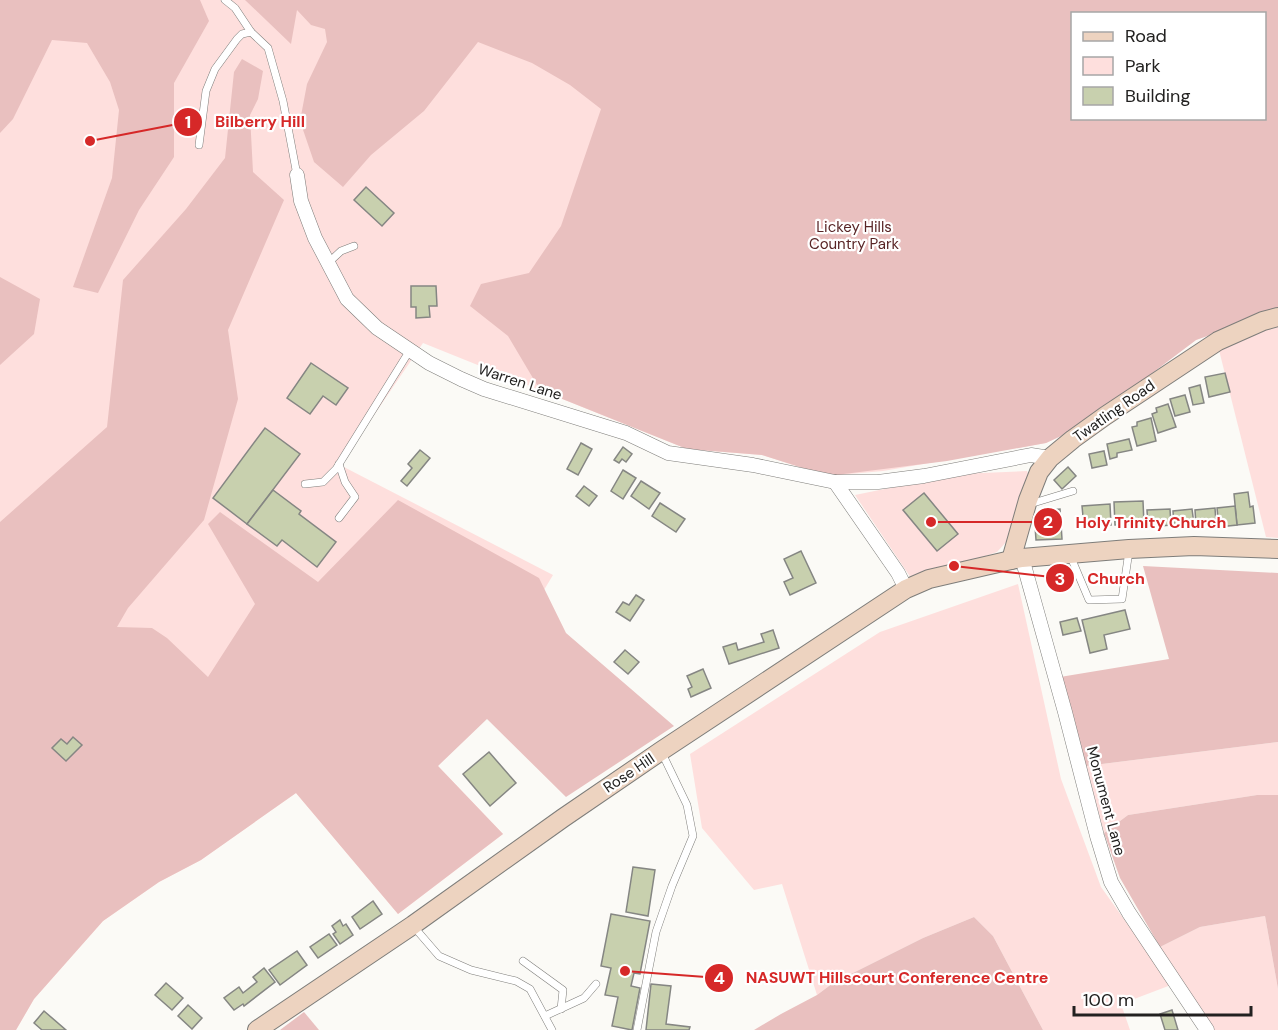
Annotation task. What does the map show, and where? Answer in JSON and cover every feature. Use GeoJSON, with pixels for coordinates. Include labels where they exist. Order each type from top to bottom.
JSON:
{"type":"FeatureCollection","features":[{"type":"Feature","properties":{"kind":"main road","name":"Twatling Road"},"geometry":{"type":"LineString","coordinates":[[1017,559],[1027,505],[1039,472],[1050,458],[1105,416],[1218,341],[1263,321],[1278,317]]}},
{"type":"Feature","properties":{"kind":"main road","name":"Rose Hill"},"geometry":{"type":"LineString","coordinates":[[256,1030],[413,925],[562,818],[906,589],[929,579],[1017,559],[1194,546],[1278,549]]}},
{"type":"Feature","properties":{"kind":"street","name":"Warren Lane"},"geometry":{"type":"LineString","coordinates":[[297,175],[301,201],[315,238],[347,299],[377,328],[429,363],[484,389],[626,433],[668,453],[753,465],[835,482],[878,482],[924,476],[1030,455],[1050,458]]}},
{"type":"Feature","properties":{"kind":"street"},"geometry":{"type":"LineString","coordinates":[[835,482],[898,573],[906,589]]}},
{"type":"Feature","properties":{"kind":"street","name":"Monument Lane"},"geometry":{"type":"LineString","coordinates":[[1017,559],[1068,723],[1111,882],[1207,1030]]}},
{"type":"Feature","properties":{"kind":"lane"},"geometry":{"type":"LineString","coordinates":[[225,0],[235,8],[251,32],[268,48],[283,101],[297,175]]}},
{"type":"Feature","properties":{"kind":"lane"},"geometry":{"type":"LineString","coordinates":[[199,145],[206,91],[215,69],[237,39],[242,34],[251,32]]}},
{"type":"Feature","properties":{"kind":"lane"},"geometry":{"type":"LineString","coordinates":[[327,264],[341,251],[354,246]]}},
{"type":"Feature","properties":{"kind":"lane"},"geometry":{"type":"LineString","coordinates":[[305,484],[322,482],[339,464],[410,350]]}},
{"type":"Feature","properties":{"kind":"lane"},"geometry":{"type":"LineString","coordinates":[[339,464],[345,482],[354,497],[339,518]]}},
{"type":"Feature","properties":{"kind":"lane"},"geometry":{"type":"LineString","coordinates":[[1027,505],[1073,491]]}},
{"type":"Feature","properties":{"kind":"lane"},"geometry":{"type":"LineString","coordinates":[[1070,555],[1089,600],[1122,598],[1129,549]]}},
{"type":"Feature","properties":{"kind":"lane"},"geometry":{"type":"LineString","coordinates":[[637,1030],[656,932],[693,836],[687,805],[661,751]]}},
{"type":"Feature","properties":{"kind":"lane"},"geometry":{"type":"LineString","coordinates":[[413,925],[439,956],[471,970],[516,981],[530,989],[552,1030]]}},
{"type":"Feature","properties":{"kind":"lane"},"geometry":{"type":"LineString","coordinates":[[523,961],[563,990],[561,1009]]}},
{"type":"Feature","properties":{"kind":"lane"},"geometry":{"type":"LineString","coordinates":[[545,1016],[584,998],[596,984]]}},
{"type":"Feature","properties":{"kind":"green space","name":"Lickey Hills Country Park"},"geometry":{"type":"Polygon","coordinates":[[[0,0],[1278,0],[1264,315],[1196,340],[1143,380],[1061,436],[1046,443],[883,471],[828,476],[762,455],[687,449],[423,343],[340,465],[553,575],[438,766],[503,834],[398,914],[296,793],[201,860],[159,882],[103,921],[34,999],[16,1030],[0,1030],[0,0]]]}},
{"type":"Feature","properties":{"kind":"green space"},"geometry":{"type":"Polygon","coordinates":[[[0,0],[200,0],[209,21],[174,83],[174,157],[139,210],[98,293],[73,287],[112,178],[119,110],[110,82],[87,43],[52,40],[13,119],[0,133],[0,0]]]}},
{"type":"Feature","properties":{"kind":"green space"},"geometry":{"type":"Polygon","coordinates":[[[245,0],[1278,0],[1278,311],[1196,340],[1143,380],[1061,436],[1046,443],[947,461],[828,476],[762,455],[687,449],[540,390],[508,336],[470,306],[481,284],[529,273],[561,226],[601,109],[570,85],[532,63],[478,42],[424,111],[371,155],[343,187],[314,162],[300,121],[307,84],[327,42],[325,29],[311,25],[297,10],[291,44],[245,0]]]}},
{"type":"Feature","properties":{"kind":"green space"},"geometry":{"type":"Polygon","coordinates":[[[242,59],[263,71],[258,99],[250,115],[253,172],[284,200],[228,330],[238,399],[204,520],[128,608],[117,627],[152,628],[167,638],[208,677],[255,604],[208,524],[220,512],[318,582],[398,500],[539,578],[566,633],[674,726],[566,797],[487,719],[438,766],[503,834],[398,914],[296,793],[201,860],[159,882],[103,921],[34,999],[16,1030],[0,1030],[0,522],[107,427],[123,280],[186,209],[225,158],[234,72],[242,59]]]}},
{"type":"Feature","properties":{"kind":"green space"},"geometry":{"type":"Polygon","coordinates":[[[0,277],[40,299],[34,334],[0,365],[0,277]]]}},
{"type":"Feature","properties":{"kind":"green space"},"geometry":{"type":"Polygon","coordinates":[[[1278,324],[1278,538],[1266,537],[1219,350],[1278,324]]]}},
{"type":"Feature","properties":{"kind":"green space"},"geometry":{"type":"Polygon","coordinates":[[[1027,471],[1030,478],[1008,540],[997,552],[913,581],[855,495],[958,474],[1027,471]]]}},
{"type":"Feature","properties":{"kind":"green space"},"geometry":{"type":"Polygon","coordinates":[[[1143,566],[1278,573],[1278,742],[1086,766],[1060,677],[1169,659],[1143,566]]]}},
{"type":"Feature","properties":{"kind":"green space"},"geometry":{"type":"Polygon","coordinates":[[[1018,584],[1061,779],[1101,887],[1171,985],[1121,1004],[1130,1030],[1043,1030],[993,936],[974,917],[923,938],[833,983],[817,995],[782,884],[754,890],[702,828],[690,754],[880,632],[1018,584]]]}},
{"type":"Feature","properties":{"kind":"green space"},"geometry":{"type":"Polygon","coordinates":[[[1278,742],[1278,795],[1257,795],[1128,815],[1104,833],[1086,766],[1278,742]]]}},
{"type":"Feature","properties":{"kind":"green space"},"geometry":{"type":"Polygon","coordinates":[[[1257,795],[1278,795],[1278,989],[1265,916],[1200,927],[1160,947],[1120,878],[1104,833],[1128,815],[1257,795]]]}},
{"type":"Feature","properties":{"kind":"green space"},"geometry":{"type":"Polygon","coordinates":[[[1265,916],[1278,989],[1278,1030],[1214,1030],[1160,947],[1200,927],[1265,916]]]}},
{"type":"Feature","properties":{"kind":"green space"},"geometry":{"type":"Polygon","coordinates":[[[974,917],[993,936],[1043,1030],[754,1030],[817,995],[833,983],[923,938],[974,917]]]}},
{"type":"Feature","properties":{"kind":"green space"},"geometry":{"type":"Polygon","coordinates":[[[304,1012],[319,1030],[280,1030],[304,1012]]]}},
{"type":"Feature","properties":{"kind":"building"},"geometry":{"type":"Polygon","coordinates":[[[366,187],[394,213],[382,226],[354,200],[366,187]]]}},
{"type":"Feature","properties":{"kind":"building"},"geometry":{"type":"Polygon","coordinates":[[[411,286],[436,286],[437,306],[429,306],[430,317],[416,318],[416,307],[411,307],[411,286]]]}},
{"type":"Feature","properties":{"kind":"building"},"geometry":{"type":"Polygon","coordinates":[[[311,363],[348,388],[336,405],[323,396],[310,414],[287,398],[311,363]]]}},
{"type":"Feature","properties":{"kind":"building"},"geometry":{"type":"Polygon","coordinates":[[[1225,373],[1230,392],[1209,397],[1205,377],[1225,373]]]}},
{"type":"Feature","properties":{"kind":"building"},"geometry":{"type":"Polygon","coordinates":[[[1200,385],[1204,403],[1193,405],[1189,388],[1200,385]]]}},
{"type":"Feature","properties":{"kind":"building"},"geometry":{"type":"Polygon","coordinates":[[[1185,395],[1190,412],[1175,416],[1170,399],[1185,395]]]}},
{"type":"Feature","properties":{"kind":"building"},"geometry":{"type":"Polygon","coordinates":[[[1168,404],[1176,427],[1158,433],[1152,414],[1157,412],[1156,408],[1168,404]]]}},
{"type":"Feature","properties":{"kind":"building"},"geometry":{"type":"Polygon","coordinates":[[[1151,418],[1156,441],[1137,446],[1132,427],[1137,426],[1137,422],[1151,418]]]}},
{"type":"Feature","properties":{"kind":"building"},"geometry":{"type":"Polygon","coordinates":[[[265,428],[300,454],[247,524],[213,498],[265,428]]]}},
{"type":"Feature","properties":{"kind":"building"},"geometry":{"type":"Polygon","coordinates":[[[1129,439],[1132,450],[1117,453],[1117,457],[1110,459],[1107,444],[1129,439]]]}},
{"type":"Feature","properties":{"kind":"building"},"geometry":{"type":"Polygon","coordinates":[[[581,443],[592,449],[578,475],[567,469],[581,443]]]}},
{"type":"Feature","properties":{"kind":"building"},"geometry":{"type":"Polygon","coordinates":[[[623,447],[632,454],[626,462],[622,459],[619,463],[614,460],[623,447]]]}},
{"type":"Feature","properties":{"kind":"building"},"geometry":{"type":"Polygon","coordinates":[[[420,450],[430,458],[407,486],[401,481],[412,468],[408,464],[420,450]]]}},
{"type":"Feature","properties":{"kind":"building"},"geometry":{"type":"Polygon","coordinates":[[[1104,451],[1107,465],[1092,468],[1089,454],[1104,451]]]}},
{"type":"Feature","properties":{"kind":"building"},"geometry":{"type":"Polygon","coordinates":[[[1068,467],[1076,476],[1062,489],[1054,480],[1068,467]]]}},
{"type":"Feature","properties":{"kind":"building"},"geometry":{"type":"Polygon","coordinates":[[[623,470],[636,478],[623,499],[611,491],[623,470]]]}},
{"type":"Feature","properties":{"kind":"building"},"geometry":{"type":"Polygon","coordinates":[[[641,481],[660,493],[649,509],[631,496],[641,481]]]}},
{"type":"Feature","properties":{"kind":"building"},"geometry":{"type":"Polygon","coordinates":[[[584,486],[597,496],[589,506],[576,496],[584,486]]]}},
{"type":"Feature","properties":{"kind":"building"},"geometry":{"type":"Polygon","coordinates":[[[273,490],[301,511],[299,514],[336,542],[317,567],[282,540],[277,546],[247,524],[273,490]]]}},
{"type":"Feature","properties":{"kind":"building"},"geometry":{"type":"Polygon","coordinates":[[[1248,492],[1255,523],[1237,525],[1234,494],[1248,492]]]}},
{"type":"Feature","properties":{"kind":"building"},"geometry":{"type":"Polygon","coordinates":[[[924,493],[958,534],[937,551],[903,510],[924,493]]]}},
{"type":"Feature","properties":{"kind":"building"},"geometry":{"type":"Polygon","coordinates":[[[1143,501],[1144,524],[1115,525],[1114,502],[1143,501]]]}},
{"type":"Feature","properties":{"kind":"building"},"geometry":{"type":"Polygon","coordinates":[[[660,503],[685,519],[676,532],[652,516],[660,503]]]}},
{"type":"Feature","properties":{"kind":"building"},"geometry":{"type":"Polygon","coordinates":[[[1110,504],[1111,525],[1084,527],[1082,506],[1110,504]]]}},
{"type":"Feature","properties":{"kind":"building"},"geometry":{"type":"Polygon","coordinates":[[[1235,506],[1237,525],[1219,527],[1217,508],[1235,506]]]}},
{"type":"Feature","properties":{"kind":"building"},"geometry":{"type":"Polygon","coordinates":[[[1215,508],[1216,523],[1196,525],[1195,510],[1215,508]]]}},
{"type":"Feature","properties":{"kind":"building"},"geometry":{"type":"Polygon","coordinates":[[[1060,509],[1062,539],[1036,540],[1035,526],[1041,525],[1040,511],[1060,509]]]}},
{"type":"Feature","properties":{"kind":"building"},"geometry":{"type":"Polygon","coordinates":[[[1170,509],[1171,525],[1148,527],[1147,510],[1170,509]]]}},
{"type":"Feature","properties":{"kind":"building"},"geometry":{"type":"Polygon","coordinates":[[[1192,509],[1194,524],[1174,526],[1173,511],[1192,509]]]}},
{"type":"Feature","properties":{"kind":"building"},"geometry":{"type":"Polygon","coordinates":[[[801,551],[816,583],[790,595],[784,582],[793,578],[784,559],[801,551]]]}},
{"type":"Feature","properties":{"kind":"building"},"geometry":{"type":"Polygon","coordinates":[[[636,595],[644,600],[630,621],[616,612],[623,602],[629,605],[636,595]]]}},
{"type":"Feature","properties":{"kind":"building"},"geometry":{"type":"Polygon","coordinates":[[[1125,610],[1130,629],[1104,635],[1107,649],[1090,653],[1082,620],[1125,610]]]}},
{"type":"Feature","properties":{"kind":"building"},"geometry":{"type":"Polygon","coordinates":[[[1077,618],[1081,631],[1063,635],[1060,622],[1077,618]]]}},
{"type":"Feature","properties":{"kind":"building"},"geometry":{"type":"Polygon","coordinates":[[[773,630],[779,648],[729,664],[723,647],[736,643],[738,650],[764,642],[761,634],[773,630]]]}},
{"type":"Feature","properties":{"kind":"building"},"geometry":{"type":"Polygon","coordinates":[[[625,650],[639,662],[628,674],[614,662],[625,650]]]}},
{"type":"Feature","properties":{"kind":"building"},"geometry":{"type":"Polygon","coordinates":[[[703,669],[711,688],[691,697],[688,689],[692,687],[687,676],[703,669]]]}},
{"type":"Feature","properties":{"kind":"building"},"geometry":{"type":"Polygon","coordinates":[[[73,737],[82,745],[66,761],[52,748],[61,739],[67,744],[73,737]]]}},
{"type":"Feature","properties":{"kind":"building"},"geometry":{"type":"Polygon","coordinates":[[[489,752],[516,783],[490,806],[463,774],[489,752]]]}},
{"type":"Feature","properties":{"kind":"building"},"geometry":{"type":"Polygon","coordinates":[[[633,867],[655,870],[648,916],[626,912],[633,867]]]}},
{"type":"Feature","properties":{"kind":"building"},"geometry":{"type":"Polygon","coordinates":[[[373,901],[382,914],[360,929],[352,917],[373,901]]]}},
{"type":"Feature","properties":{"kind":"building"},"geometry":{"type":"Polygon","coordinates":[[[611,914],[650,921],[640,974],[634,973],[631,986],[640,988],[632,1030],[612,1026],[618,997],[605,995],[611,968],[601,966],[611,914]]]}},
{"type":"Feature","properties":{"kind":"building"},"geometry":{"type":"Polygon","coordinates":[[[340,920],[343,926],[346,924],[353,935],[340,944],[333,934],[336,932],[332,926],[340,920]]]}},
{"type":"Feature","properties":{"kind":"building"},"geometry":{"type":"Polygon","coordinates":[[[329,934],[337,945],[318,958],[310,947],[329,934]]]}},
{"type":"Feature","properties":{"kind":"building"},"geometry":{"type":"Polygon","coordinates":[[[297,951],[307,965],[280,985],[269,970],[297,951]]]}},
{"type":"Feature","properties":{"kind":"building"},"geometry":{"type":"Polygon","coordinates":[[[264,968],[275,982],[244,1006],[243,1004],[234,1010],[224,998],[239,987],[243,993],[257,982],[253,977],[264,968]]]}},
{"type":"Feature","properties":{"kind":"building"},"geometry":{"type":"Polygon","coordinates":[[[166,983],[183,998],[172,1010],[155,995],[166,983]]]}},
{"type":"Feature","properties":{"kind":"building"},"geometry":{"type":"Polygon","coordinates":[[[651,984],[671,986],[666,1024],[690,1027],[689,1030],[646,1030],[651,984]]]}},
{"type":"Feature","properties":{"kind":"building"},"geometry":{"type":"Polygon","coordinates":[[[188,1005],[202,1018],[192,1029],[178,1016],[188,1005]]]}},
{"type":"Feature","properties":{"kind":"building"},"geometry":{"type":"Polygon","coordinates":[[[1172,1010],[1178,1030],[1165,1030],[1160,1014],[1172,1010]]]}},
{"type":"Feature","properties":{"kind":"building"},"geometry":{"type":"Polygon","coordinates":[[[44,1011],[66,1030],[42,1030],[34,1023],[44,1011]]]}},
{"type":"Feature","properties":{"kind":"place","name":"Bilberry Hill"},"geometry":{"type":"Point","coordinates":[90,141]}},
{"type":"Feature","properties":{"kind":"place","name":"Holy Trinity Church"},"geometry":{"type":"Point","coordinates":[931,522]}},
{"type":"Feature","properties":{"kind":"place","name":"Church"},"geometry":{"type":"Point","coordinates":[954,566]}},
{"type":"Feature","properties":{"kind":"place","name":"NASUWT Hillscourt Conference Centre"},"geometry":{"type":"Point","coordinates":[625,971]}}]}
